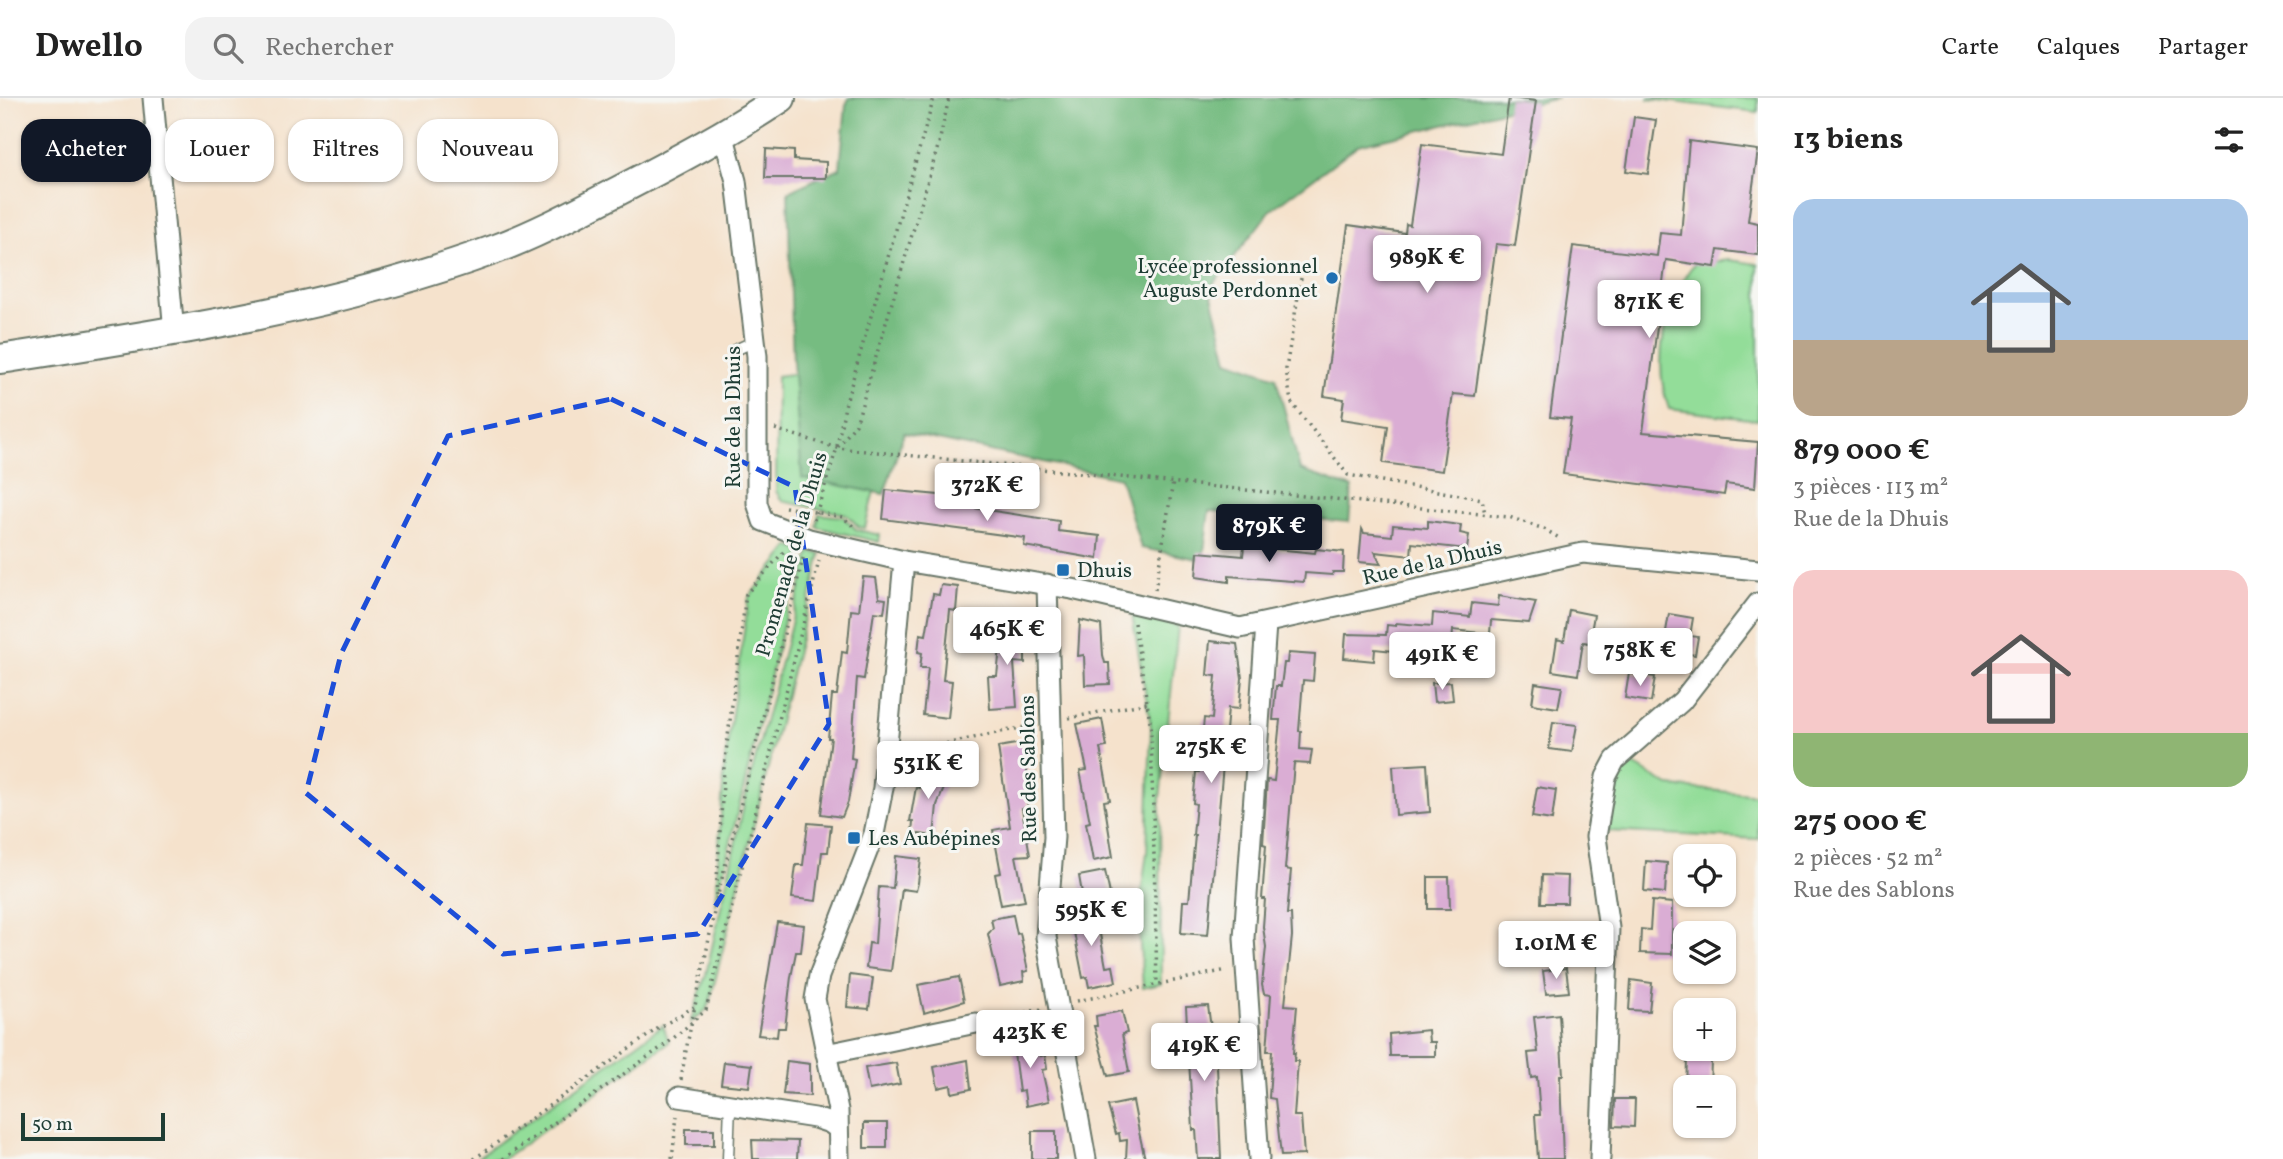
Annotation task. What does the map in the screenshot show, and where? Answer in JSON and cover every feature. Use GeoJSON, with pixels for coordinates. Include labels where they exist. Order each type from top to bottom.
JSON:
{"type":"FeatureCollection","features":[{"type":"Feature","properties":{"kind":"street"},"geometry":{"type":"LineString","coordinates":[[153,98],[174,332]]}},
{"type":"Feature","properties":{"kind":"street"},"geometry":{"type":"LineString","coordinates":[[0,359],[174,332],[296,307],[393,282],[495,249],[541,230],[723,137],[781,98]]}},
{"type":"Feature","properties":{"kind":"street","name":"Rue de la Dhuis"},"geometry":{"type":"LineString","coordinates":[[723,137],[736,181],[765,428],[758,514],[769,525],[876,555],[1047,584],[1240,628],[1583,553],[1758,570]]}},
{"type":"Feature","properties":{"kind":"street"},"geometry":{"type":"LineString","coordinates":[[839,1159],[838,1110],[815,999],[819,976],[874,834],[883,788],[904,561]]}},
{"type":"Feature","properties":{"kind":"street","name":"Rue des Sablons"},"geometry":{"type":"LineString","coordinates":[[1047,584],[1054,837],[1046,937],[1086,1159]]}},
{"type":"Feature","properties":{"kind":"street"},"geometry":{"type":"LineString","coordinates":[[1600,1159],[1609,928],[1597,837],[1605,777],[1615,760],[1682,701],[1758,603]]}},
{"type":"Feature","properties":{"kind":"street"},"geometry":{"type":"LineString","coordinates":[[1259,1159],[1244,902],[1266,624]]}},
{"type":"Feature","properties":{"kind":"street"},"geometry":{"type":"LineString","coordinates":[[826,1054],[976,1023]]}},
{"type":"Feature","properties":{"kind":"street"},"geometry":{"type":"LineString","coordinates":[[679,1097],[815,1118],[830,1122],[838,1129]]}},
{"type":"Feature","properties":{"kind":"lane"},"geometry":{"type":"LineString","coordinates":[[733,351],[755,341]]}},
{"type":"Feature","properties":{"kind":"lane"},"geometry":{"type":"LineString","coordinates":[[728,1159],[730,1104]]}},
{"type":"Feature","properties":{"kind":"path"},"geometry":{"type":"LineString","coordinates":[[837,448],[845,406],[934,98]]}},
{"type":"Feature","properties":{"kind":"path","name":"Promenade de la Dhuis"},"geometry":{"type":"LineString","coordinates":[[715,906],[802,536],[816,514],[837,448],[856,424],[939,143],[949,98]]}},
{"type":"Feature","properties":{"kind":"path"},"geometry":{"type":"LineString","coordinates":[[1301,278],[1286,369],[1292,402],[1348,475],[1482,499],[1485,514]]}},
{"type":"Feature","properties":{"kind":"path"},"geometry":{"type":"LineString","coordinates":[[765,428],[837,448],[1509,517],[1544,529],[1583,553]]}},
{"type":"Feature","properties":{"kind":"path"},"geometry":{"type":"LineString","coordinates":[[765,428],[772,442]]}},
{"type":"Feature","properties":{"kind":"path"},"geometry":{"type":"LineString","coordinates":[[1152,609],[1172,482]]}},
{"type":"Feature","properties":{"kind":"path"},"geometry":{"type":"LineString","coordinates":[[778,506],[842,517],[857,530],[880,536],[876,555]]}},
{"type":"Feature","properties":{"kind":"path"},"geometry":{"type":"LineString","coordinates":[[503,1159],[669,1042],[706,1010],[821,554],[802,536],[801,511]]}},
{"type":"Feature","properties":{"kind":"path"},"geometry":{"type":"LineString","coordinates":[[690,1023],[715,906],[724,768],[746,594],[778,555],[802,536]]}},
{"type":"Feature","properties":{"kind":"path"},"geometry":{"type":"LineString","coordinates":[[1129,604],[1151,727],[1157,985]]}},
{"type":"Feature","properties":{"kind":"path"},"geometry":{"type":"LineString","coordinates":[[888,737],[916,750],[1147,703]]}},
{"type":"Feature","properties":{"kind":"path"},"geometry":{"type":"LineString","coordinates":[[976,1023],[1246,966]]}},
{"type":"Feature","properties":{"kind":"path"},"geometry":{"type":"LineString","coordinates":[[474,1159],[660,1027],[694,1006]]}},
{"type":"Feature","properties":{"kind":"highlighted area"},"geometry":{"type":"Polygon","coordinates":[[[611,399],[795,487],[829,724],[698,934],[503,954],[306,793],[341,654],[448,436],[611,399]]]}},
{"type":"Feature","properties":{"kind":"green space"},"geometry":{"type":"Polygon","coordinates":[[[849,98],[1558,98],[1358,145],[1270,211],[1210,288],[1228,360],[1276,377],[1300,470],[1352,488],[1349,522],[1209,511],[1203,560],[1141,548],[1120,478],[904,433],[884,494],[802,478],[793,362],[788,192],[840,168],[849,98]]]}},
{"type":"Feature","properties":{"kind":"green space"},"geometry":{"type":"Polygon","coordinates":[[[1649,98],[1758,98],[1758,112],[1649,99],[1649,98]]]}},
{"type":"Feature","properties":{"kind":"green space"},"geometry":{"type":"Polygon","coordinates":[[[1729,260],[1758,264],[1758,420],[1669,409],[1664,391],[1664,334],[1675,296],[1694,264],[1729,260]]]}},
{"type":"Feature","properties":{"kind":"green space"},"geometry":{"type":"Polygon","coordinates":[[[822,370],[891,421],[865,528],[859,527],[846,514],[782,501],[776,491],[777,376],[822,370]]]}},
{"type":"Feature","properties":{"kind":"green space"},"geometry":{"type":"Polygon","coordinates":[[[819,514],[843,517],[857,530],[880,535],[879,542],[817,527],[819,514]]]}},
{"type":"Feature","properties":{"kind":"green space"},"geometry":{"type":"Polygon","coordinates":[[[790,546],[801,551],[715,906],[724,768],[749,597],[790,546]]]}},
{"type":"Feature","properties":{"kind":"green space"},"geometry":{"type":"Polygon","coordinates":[[[810,552],[821,554],[710,1001],[706,1010],[690,1023],[706,974],[748,787],[810,552]]]}},
{"type":"Feature","properties":{"kind":"green space"},"geometry":{"type":"Polygon","coordinates":[[[1132,614],[1178,626],[1160,799],[1161,984],[1143,988],[1138,915],[1147,852],[1151,727],[1132,614]]]}},
{"type":"Feature","properties":{"kind":"green space"},"geometry":{"type":"Polygon","coordinates":[[[1627,761],[1669,786],[1758,795],[1758,839],[1608,831],[1616,786],[1627,761]]]}},
{"type":"Feature","properties":{"kind":"green space"},"geometry":{"type":"Polygon","coordinates":[[[663,1025],[669,1042],[503,1159],[475,1159],[663,1025]]]}},
{"type":"Feature","properties":{"kind":"building"},"geometry":{"type":"Polygon","coordinates":[[[1509,98],[1536,101],[1515,246],[1496,244],[1475,396],[1453,394],[1442,471],[1383,463],[1388,426],[1341,419],[1344,399],[1324,396],[1348,225],[1405,233],[1406,224],[1410,225],[1422,144],[1501,154],[1509,98]]]}},
{"type":"Feature","properties":{"kind":"building"},"geometry":{"type":"Polygon","coordinates":[[[1634,117],[1656,120],[1648,174],[1626,171],[1634,117]]]}},
{"type":"Feature","properties":{"kind":"building"},"geometry":{"type":"Polygon","coordinates":[[[1689,141],[1758,150],[1748,221],[1758,223],[1758,255],[1718,250],[1715,267],[1666,260],[1643,432],[1758,442],[1755,488],[1726,484],[1724,495],[1563,474],[1571,419],[1550,417],[1573,246],[1657,256],[1660,233],[1681,235],[1689,141]]]}},
{"type":"Feature","properties":{"kind":"building"},"geometry":{"type":"Polygon","coordinates":[[[766,149],[794,151],[794,160],[826,162],[826,178],[765,178],[766,149]]]}},
{"type":"Feature","properties":{"kind":"building"},"geometry":{"type":"Polygon","coordinates":[[[886,490],[949,496],[948,504],[1059,521],[1058,531],[1100,536],[1098,559],[1024,546],[1025,538],[883,519],[886,490]]]}},
{"type":"Feature","properties":{"kind":"building"},"geometry":{"type":"Polygon","coordinates":[[[1428,521],[1461,525],[1460,533],[1469,535],[1467,549],[1412,543],[1411,556],[1375,552],[1381,564],[1359,562],[1362,529],[1364,533],[1392,536],[1393,525],[1428,528],[1428,521]]]}},
{"type":"Feature","properties":{"kind":"building"},"geometry":{"type":"Polygon","coordinates":[[[1244,546],[1315,553],[1316,549],[1344,552],[1343,572],[1333,572],[1332,575],[1305,573],[1304,582],[1229,576],[1229,582],[1196,577],[1198,552],[1243,556],[1244,546]]]}},
{"type":"Feature","properties":{"kind":"building"},"geometry":{"type":"Polygon","coordinates":[[[863,577],[876,578],[879,598],[886,599],[884,613],[874,612],[864,679],[857,678],[851,758],[855,759],[848,802],[842,817],[821,814],[831,738],[828,738],[832,695],[837,695],[842,652],[847,653],[851,610],[859,611],[863,577]]]}},
{"type":"Feature","properties":{"kind":"building"},"geometry":{"type":"Polygon","coordinates":[[[941,585],[958,587],[956,611],[950,610],[943,680],[952,681],[948,718],[923,715],[928,668],[920,668],[922,653],[918,652],[920,634],[926,635],[933,594],[939,595],[941,585]]]}},
{"type":"Feature","properties":{"kind":"building"},"geometry":{"type":"Polygon","coordinates":[[[1499,596],[1536,602],[1529,623],[1491,620],[1490,634],[1453,630],[1452,644],[1414,640],[1413,653],[1375,649],[1374,661],[1344,658],[1346,634],[1386,635],[1387,625],[1396,626],[1396,623],[1432,626],[1433,613],[1470,617],[1472,603],[1498,606],[1499,596]]]}},
{"type":"Feature","properties":{"kind":"building"},"geometry":{"type":"Polygon","coordinates":[[[1569,610],[1594,615],[1589,643],[1583,642],[1578,675],[1552,671],[1557,639],[1564,641],[1569,610]]]}},
{"type":"Feature","properties":{"kind":"building"},"geometry":{"type":"Polygon","coordinates":[[[1669,614],[1693,618],[1690,636],[1698,637],[1695,655],[1663,649],[1669,614]]]}},
{"type":"Feature","properties":{"kind":"building"},"geometry":{"type":"Polygon","coordinates":[[[1003,619],[1011,619],[1012,628],[1025,630],[1025,663],[1014,662],[1017,707],[990,709],[988,676],[997,676],[1003,619]]]}},
{"type":"Feature","properties":{"kind":"building"},"geometry":{"type":"Polygon","coordinates":[[[1080,620],[1101,625],[1103,655],[1105,663],[1109,663],[1110,684],[1085,685],[1084,655],[1078,656],[1080,620]]]}},
{"type":"Feature","properties":{"kind":"building"},"geometry":{"type":"Polygon","coordinates":[[[1210,641],[1237,644],[1242,678],[1239,709],[1228,708],[1208,935],[1181,933],[1183,901],[1189,901],[1195,835],[1196,804],[1193,803],[1196,772],[1199,772],[1204,718],[1212,719],[1216,676],[1207,675],[1210,641]]]}},
{"type":"Feature","properties":{"kind":"building"},"geometry":{"type":"Polygon","coordinates":[[[1288,653],[1315,655],[1313,681],[1303,680],[1299,731],[1300,749],[1312,750],[1310,764],[1294,763],[1285,869],[1291,870],[1287,914],[1291,914],[1292,936],[1285,1005],[1297,1006],[1293,1053],[1294,1061],[1298,1061],[1294,1116],[1301,1116],[1304,1155],[1281,1156],[1275,1099],[1269,1098],[1272,1051],[1267,1051],[1271,995],[1264,994],[1262,985],[1266,947],[1263,927],[1265,899],[1262,899],[1267,780],[1274,781],[1280,720],[1273,720],[1276,686],[1281,686],[1288,653]]]}},
{"type":"Feature","properties":{"kind":"building"},"geometry":{"type":"Polygon","coordinates":[[[1629,673],[1655,677],[1651,702],[1625,698],[1629,673]]]}},
{"type":"Feature","properties":{"kind":"building"},"geometry":{"type":"Polygon","coordinates":[[[1451,682],[1453,700],[1434,702],[1432,683],[1451,682]]]}},
{"type":"Feature","properties":{"kind":"building"},"geometry":{"type":"Polygon","coordinates":[[[1535,683],[1562,687],[1558,708],[1532,704],[1535,683]]]}},
{"type":"Feature","properties":{"kind":"building"},"geometry":{"type":"Polygon","coordinates":[[[1102,719],[1107,747],[1100,748],[1110,800],[1104,801],[1113,857],[1093,861],[1086,823],[1090,822],[1080,771],[1087,770],[1077,724],[1102,719]]]}},
{"type":"Feature","properties":{"kind":"building"},"geometry":{"type":"Polygon","coordinates":[[[1553,722],[1577,725],[1572,752],[1549,749],[1553,722]]]}},
{"type":"Feature","properties":{"kind":"building"},"geometry":{"type":"Polygon","coordinates":[[[1022,743],[1031,794],[1026,795],[1028,807],[1022,809],[1030,855],[1016,856],[1025,901],[1001,905],[995,874],[1001,873],[993,830],[1010,827],[998,747],[1022,743]]]}},
{"type":"Feature","properties":{"kind":"building"},"geometry":{"type":"Polygon","coordinates":[[[1427,764],[1430,812],[1396,815],[1393,766],[1427,764]]]}},
{"type":"Feature","properties":{"kind":"building"},"geometry":{"type":"Polygon","coordinates":[[[928,765],[950,774],[937,805],[934,836],[912,833],[913,821],[910,821],[916,787],[919,788],[928,765]]]}},
{"type":"Feature","properties":{"kind":"building"},"geometry":{"type":"Polygon","coordinates":[[[1537,787],[1556,790],[1552,820],[1532,817],[1537,787]]]}},
{"type":"Feature","properties":{"kind":"building"},"geometry":{"type":"Polygon","coordinates":[[[808,823],[831,825],[828,852],[822,852],[816,901],[792,898],[796,865],[803,865],[808,823]]]}},
{"type":"Feature","properties":{"kind":"building"},"geometry":{"type":"Polygon","coordinates":[[[896,856],[921,859],[916,891],[902,889],[891,971],[866,968],[869,943],[875,944],[879,887],[893,888],[896,856]]]}},
{"type":"Feature","properties":{"kind":"building"},"geometry":{"type":"Polygon","coordinates":[[[1646,861],[1667,863],[1665,893],[1644,891],[1646,861]]]}},
{"type":"Feature","properties":{"kind":"building"},"geometry":{"type":"Polygon","coordinates":[[[1105,871],[1110,894],[1083,899],[1079,876],[1105,871]]]}},
{"type":"Feature","properties":{"kind":"building"},"geometry":{"type":"Polygon","coordinates":[[[1542,875],[1568,876],[1567,903],[1541,903],[1542,875]]]}},
{"type":"Feature","properties":{"kind":"building"},"geometry":{"type":"Polygon","coordinates":[[[1428,877],[1449,877],[1450,909],[1428,909],[1428,877]]]}},
{"type":"Feature","properties":{"kind":"building"},"geometry":{"type":"Polygon","coordinates":[[[1652,901],[1672,903],[1672,954],[1640,953],[1641,929],[1650,930],[1652,901]]]}},
{"type":"Feature","properties":{"kind":"building"},"geometry":{"type":"Polygon","coordinates":[[[1095,907],[1106,967],[1113,966],[1116,982],[1089,987],[1087,977],[1083,978],[1070,912],[1095,907]]]}},
{"type":"Feature","properties":{"kind":"building"},"geometry":{"type":"Polygon","coordinates":[[[1013,915],[1017,934],[1020,933],[1028,971],[1023,972],[1024,981],[1000,986],[988,934],[993,928],[991,919],[1013,915]]]}},
{"type":"Feature","properties":{"kind":"building"},"geometry":{"type":"Polygon","coordinates":[[[777,922],[804,925],[801,952],[796,952],[791,977],[785,1028],[778,1028],[777,1037],[758,1035],[777,922]]]}},
{"type":"Feature","properties":{"kind":"building"},"geometry":{"type":"Polygon","coordinates":[[[1566,968],[1569,992],[1546,994],[1543,971],[1566,968]]]}},
{"type":"Feature","properties":{"kind":"building"},"geometry":{"type":"Polygon","coordinates":[[[850,975],[873,978],[869,1009],[847,1007],[850,975]]]}},
{"type":"Feature","properties":{"kind":"building"},"geometry":{"type":"Polygon","coordinates":[[[959,977],[964,1001],[924,1013],[918,985],[959,977]]]}},
{"type":"Feature","properties":{"kind":"building"},"geometry":{"type":"Polygon","coordinates":[[[1631,980],[1652,983],[1649,1011],[1629,1010],[1631,980]]]}},
{"type":"Feature","properties":{"kind":"building"},"geometry":{"type":"Polygon","coordinates":[[[1208,1006],[1213,1043],[1216,1043],[1221,1159],[1198,1159],[1196,1130],[1193,1130],[1186,1007],[1208,1006]]]}},
{"type":"Feature","properties":{"kind":"building"},"geometry":{"type":"Polygon","coordinates":[[[1122,1011],[1127,1033],[1122,1034],[1129,1072],[1108,1076],[1094,1026],[1097,1026],[1096,1016],[1122,1011]]]}},
{"type":"Feature","properties":{"kind":"building"},"geometry":{"type":"Polygon","coordinates":[[[1559,1014],[1563,1075],[1560,1075],[1563,1159],[1538,1159],[1535,1115],[1540,1115],[1537,1077],[1531,1078],[1528,1053],[1538,1052],[1534,1017],[1559,1014]]]}},
{"type":"Feature","properties":{"kind":"building"},"geometry":{"type":"Polygon","coordinates":[[[1428,1030],[1429,1042],[1435,1042],[1435,1056],[1390,1056],[1389,1034],[1428,1030]]]}},
{"type":"Feature","properties":{"kind":"building"},"geometry":{"type":"Polygon","coordinates":[[[1034,1034],[1040,1056],[1045,1055],[1047,1069],[1042,1070],[1049,1101],[1026,1106],[1024,1091],[1019,1092],[1012,1038],[1034,1034]]]}},
{"type":"Feature","properties":{"kind":"building"},"geometry":{"type":"Polygon","coordinates":[[[968,1060],[971,1089],[952,1093],[951,1085],[938,1088],[934,1067],[968,1060]]]}},
{"type":"Feature","properties":{"kind":"building"},"geometry":{"type":"Polygon","coordinates":[[[787,1061],[810,1064],[810,1096],[783,1094],[787,1061]]]}},
{"type":"Feature","properties":{"kind":"building"},"geometry":{"type":"Polygon","coordinates":[[[1687,1061],[1711,1061],[1710,1075],[1686,1075],[1687,1061]]]}},
{"type":"Feature","properties":{"kind":"building"},"geometry":{"type":"Polygon","coordinates":[[[724,1062],[752,1065],[749,1087],[721,1084],[724,1062]]]}},
{"type":"Feature","properties":{"kind":"building"},"geometry":{"type":"Polygon","coordinates":[[[896,1063],[900,1084],[869,1090],[865,1068],[896,1063]]]}},
{"type":"Feature","properties":{"kind":"building"},"geometry":{"type":"Polygon","coordinates":[[[1615,1099],[1635,1099],[1634,1127],[1614,1126],[1615,1099]]]}},
{"type":"Feature","properties":{"kind":"building"},"geometry":{"type":"Polygon","coordinates":[[[1133,1101],[1145,1159],[1126,1159],[1127,1140],[1120,1141],[1119,1133],[1116,1134],[1108,1106],[1133,1101]]]}},
{"type":"Feature","properties":{"kind":"building"},"geometry":{"type":"Polygon","coordinates":[[[864,1123],[887,1123],[887,1148],[864,1148],[864,1123]]]}},
{"type":"Feature","properties":{"kind":"building"},"geometry":{"type":"Polygon","coordinates":[[[686,1129],[714,1129],[714,1145],[686,1145],[686,1129]]]}},
{"type":"Feature","properties":{"kind":"building"},"geometry":{"type":"Polygon","coordinates":[[[1032,1131],[1056,1131],[1056,1159],[1032,1159],[1032,1131]]]}},
{"type":"Feature","properties":{"kind":"building"},"geometry":{"type":"Polygon","coordinates":[[[752,1140],[798,1141],[797,1159],[753,1159],[752,1140]]]}},
{"type":"Feature","properties":{"kind":"place","name":"Lycée professionnel Auguste Perdonnet"},"geometry":{"type":"Point","coordinates":[1332,278]}},
{"type":"Feature","properties":{"kind":"place","name":"Dhuis"},"geometry":{"type":"Point","coordinates":[1063,570]}},
{"type":"Feature","properties":{"kind":"place","name":"Les Aubépines"},"geometry":{"type":"Point","coordinates":[854,838]}}]}
